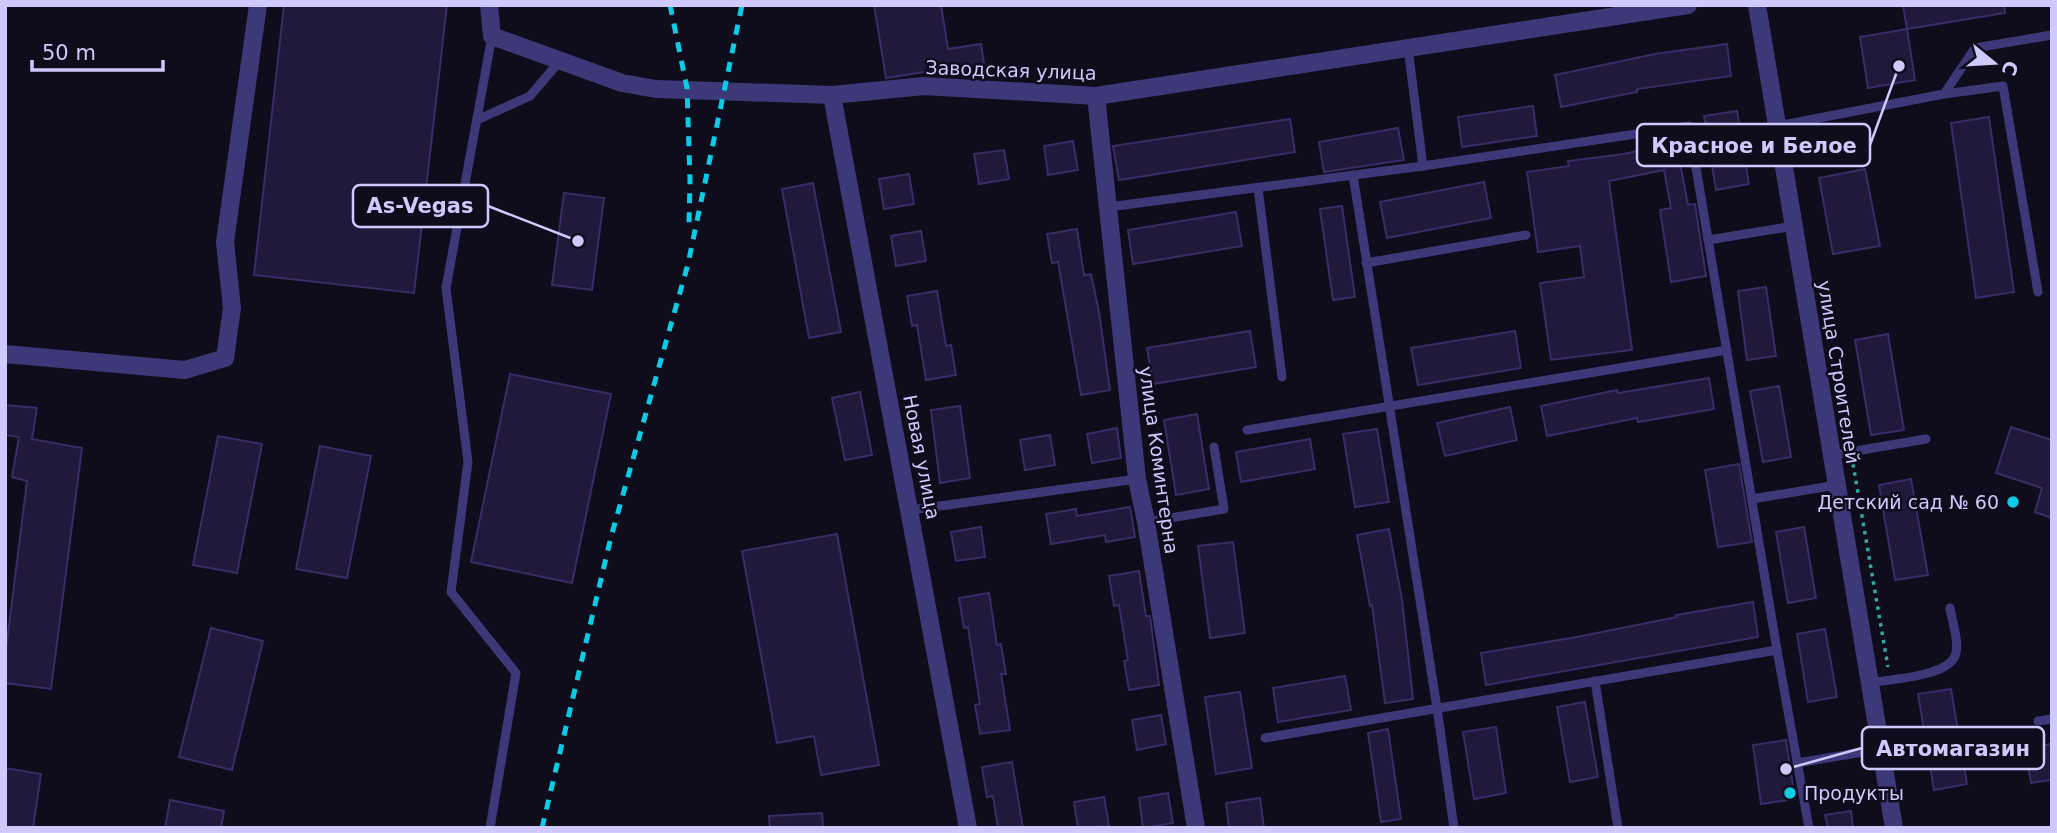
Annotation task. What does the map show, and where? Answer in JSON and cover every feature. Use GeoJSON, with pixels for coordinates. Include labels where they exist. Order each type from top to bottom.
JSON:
{"type":"FeatureCollection","features":[{"type":"Feature","properties":{"kind":"street"},"geometry":{"type":"LineString","coordinates":[[5,354],[185,370],[225,358],[232,308],[225,242],[258,5]]}},
{"type":"Feature","properties":{"kind":"street"},"geometry":{"type":"LineString","coordinates":[[489,5],[492,36]]}},
{"type":"Feature","properties":{"kind":"street","name":"Заводская улица"},"geometry":{"type":"LineString","coordinates":[[492,36],[622,83],[656,89],[726,89],[832,95],[924,86],[1096,96],[1688,5]]}},
{"type":"Feature","properties":{"kind":"street","name":"улица Строителей"},"geometry":{"type":"LineString","coordinates":[[1757,5],[1894,828]]}},
{"type":"Feature","properties":{"kind":"street","name":"Новая улица"},"geometry":{"type":"LineString","coordinates":[[832,95],[968,828]]}},
{"type":"Feature","properties":{"kind":"street","name":"улица Коминтерна"},"geometry":{"type":"LineString","coordinates":[[1096,96],[1137,479],[1196,828]]}},
{"type":"Feature","properties":{"kind":"lane"},"geometry":{"type":"LineString","coordinates":[[1944,93],[1975,48],[2052,35]]}},
{"type":"Feature","properties":{"kind":"lane"},"geometry":{"type":"LineString","coordinates":[[490,828],[516,673],[451,593],[468,462],[446,288],[492,36]]}},
{"type":"Feature","properties":{"kind":"lane"},"geometry":{"type":"LineString","coordinates":[[1408,48],[1423,166]]}},
{"type":"Feature","properties":{"kind":"lane"},"geometry":{"type":"LineString","coordinates":[[477,120],[530,96],[559,62]]}},
{"type":"Feature","properties":{"kind":"lane"},"geometry":{"type":"LineString","coordinates":[[1777,126],[1944,93],[2003,86],[2038,292]]}},
{"type":"Feature","properties":{"kind":"lane"},"geometry":{"type":"LineString","coordinates":[[1108,207],[1423,166],[1689,126],[1808,828]]}},
{"type":"Feature","properties":{"kind":"lane"},"geometry":{"type":"LineString","coordinates":[[1353,175],[1454,828]]}},
{"type":"Feature","properties":{"kind":"lane"},"geometry":{"type":"LineString","coordinates":[[1258,188],[1282,376]]}},
{"type":"Feature","properties":{"kind":"lane"},"geometry":{"type":"LineString","coordinates":[[1708,240],[1794,226]]}},
{"type":"Feature","properties":{"kind":"lane"},"geometry":{"type":"LineString","coordinates":[[1366,263],[1526,235]]}},
{"type":"Feature","properties":{"kind":"lane"},"geometry":{"type":"LineString","coordinates":[[1247,430],[1727,350]]}},
{"type":"Feature","properties":{"kind":"lane"},"geometry":{"type":"LineString","coordinates":[[1832,455],[1926,439]]}},
{"type":"Feature","properties":{"kind":"lane"},"geometry":{"type":"LineString","coordinates":[[1146,523],[1224,509],[1214,447]]}},
{"type":"Feature","properties":{"kind":"lane"},"geometry":{"type":"LineString","coordinates":[[911,510],[1137,479]]}},
{"type":"Feature","properties":{"kind":"lane"},"geometry":{"type":"LineString","coordinates":[[1752,499],[1837,485]]}},
{"type":"Feature","properties":{"kind":"lane"},"geometry":{"type":"LineString","coordinates":[[1870,683],[1939,671],[1954,659],[1957,650],[1950,608]]}},
{"type":"Feature","properties":{"kind":"lane"},"geometry":{"type":"LineString","coordinates":[[1265,737],[1777,650]]}},
{"type":"Feature","properties":{"kind":"lane"},"geometry":{"type":"LineString","coordinates":[[1595,681],[1619,828]]}},
{"type":"Feature","properties":{"kind":"lane"},"geometry":{"type":"LineString","coordinates":[[2038,721],[2052,719]]}},
{"type":"Feature","properties":{"kind":"lane"},"geometry":{"type":"LineString","coordinates":[[1797,763],[1881,749]]}},
{"type":"Feature","properties":{"kind":"building"},"geometry":{"type":"Polygon","coordinates":[[[284,5],[447,5],[414,293],[254,275],[284,5]]]}},
{"type":"Feature","properties":{"kind":"building"},"geometry":{"type":"Polygon","coordinates":[[[874,5],[941,5],[948,49],[981,44],[985,70],[962,73],[962,68],[886,78],[874,5]]]}},
{"type":"Feature","properties":{"kind":"building"},"geometry":{"type":"Polygon","coordinates":[[[1903,5],[2004,5],[2005,13],[1907,29],[1903,5]]]}},
{"type":"Feature","properties":{"kind":"building"},"geometry":{"type":"Polygon","coordinates":[[[1907,29],[1915,80],[1868,88],[1860,37],[1907,29]]]}},
{"type":"Feature","properties":{"kind":"building"},"geometry":{"type":"Polygon","coordinates":[[[1727,44],[1731,76],[1637,89],[1637,92],[1561,107],[1555,75],[1655,54],[1727,44]]]}},
{"type":"Feature","properties":{"kind":"building"},"geometry":{"type":"Polygon","coordinates":[[[1533,106],[1537,136],[1462,147],[1458,117],[1533,106]]]}},
{"type":"Feature","properties":{"kind":"building"},"geometry":{"type":"Polygon","coordinates":[[[1737,111],[1749,184],[1716,190],[1704,116],[1737,111]]]}},
{"type":"Feature","properties":{"kind":"building"},"geometry":{"type":"Polygon","coordinates":[[[1989,117],[2014,292],[1976,298],[1951,123],[1989,117]]]}},
{"type":"Feature","properties":{"kind":"building"},"geometry":{"type":"Polygon","coordinates":[[[1290,119],[1295,152],[1119,180],[1113,146],[1290,119]]]}},
{"type":"Feature","properties":{"kind":"building"},"geometry":{"type":"Polygon","coordinates":[[[1398,128],[1404,160],[1324,172],[1319,142],[1398,128]]]}},
{"type":"Feature","properties":{"kind":"building"},"geometry":{"type":"Polygon","coordinates":[[[1073,141],[1078,170],[1048,175],[1044,146],[1073,141]]]}},
{"type":"Feature","properties":{"kind":"building"},"geometry":{"type":"Polygon","coordinates":[[[1676,142],[1688,205],[1695,204],[1706,276],[1671,282],[1660,210],[1671,208],[1664,170],[1609,181],[1632,350],[1551,360],[1540,283],[1584,277],[1580,246],[1538,252],[1527,172],[1569,166],[1568,161],[1624,154],[1676,142]]]}},
{"type":"Feature","properties":{"kind":"building"},"geometry":{"type":"Polygon","coordinates":[[[1004,150],[1009,179],[979,184],[974,154],[1004,150]]]}},
{"type":"Feature","properties":{"kind":"building"},"geometry":{"type":"Polygon","coordinates":[[[1865,169],[1880,246],[1833,254],[1819,178],[1865,169]]]}},
{"type":"Feature","properties":{"kind":"building"},"geometry":{"type":"Polygon","coordinates":[[[909,174],[914,204],[884,209],[879,179],[909,174]]]}},
{"type":"Feature","properties":{"kind":"building"},"geometry":{"type":"Polygon","coordinates":[[[1484,182],[1491,218],[1387,238],[1380,202],[1484,182]]]}},
{"type":"Feature","properties":{"kind":"building"},"geometry":{"type":"Polygon","coordinates":[[[813,183],[841,332],[809,338],[782,189],[813,183]]]}},
{"type":"Feature","properties":{"kind":"building"},"geometry":{"type":"Polygon","coordinates":[[[564,193],[604,198],[592,290],[552,285],[564,193]]]}},
{"type":"Feature","properties":{"kind":"building"},"geometry":{"type":"Polygon","coordinates":[[[1342,206],[1355,297],[1333,300],[1320,209],[1342,206]]]}},
{"type":"Feature","properties":{"kind":"building"},"geometry":{"type":"Polygon","coordinates":[[[1236,212],[1242,246],[1133,264],[1128,230],[1236,212]]]}},
{"type":"Feature","properties":{"kind":"building"},"geometry":{"type":"Polygon","coordinates":[[[1077,229],[1084,275],[1091,274],[1099,312],[1110,390],[1081,395],[1058,262],[1052,263],[1047,234],[1077,229]]]}},
{"type":"Feature","properties":{"kind":"building"},"geometry":{"type":"Polygon","coordinates":[[[921,231],[926,261],[896,266],[891,236],[921,231]]]}},
{"type":"Feature","properties":{"kind":"building"},"geometry":{"type":"Polygon","coordinates":[[[1766,287],[1776,356],[1747,360],[1738,291],[1766,287]]]}},
{"type":"Feature","properties":{"kind":"building"},"geometry":{"type":"Polygon","coordinates":[[[937,291],[946,346],[951,345],[956,375],[926,380],[917,325],[912,326],[907,296],[937,291]]]}},
{"type":"Feature","properties":{"kind":"building"},"geometry":{"type":"Polygon","coordinates":[[[1250,331],[1256,367],[1153,384],[1147,348],[1250,331]]]}},
{"type":"Feature","properties":{"kind":"building"},"geometry":{"type":"Polygon","coordinates":[[[1515,331],[1521,368],[1418,385],[1411,348],[1515,331]]]}},
{"type":"Feature","properties":{"kind":"building"},"geometry":{"type":"Polygon","coordinates":[[[1888,334],[1904,430],[1871,435],[1855,340],[1888,334]]]}},
{"type":"Feature","properties":{"kind":"building"},"geometry":{"type":"Polygon","coordinates":[[[510,374],[611,394],[572,583],[471,562],[510,374]]]}},
{"type":"Feature","properties":{"kind":"building"},"geometry":{"type":"Polygon","coordinates":[[[1709,378],[1714,409],[1638,422],[1637,418],[1547,436],[1541,406],[1617,390],[1618,393],[1709,378]]]}},
{"type":"Feature","properties":{"kind":"building"},"geometry":{"type":"Polygon","coordinates":[[[1779,386],[1791,457],[1763,462],[1750,391],[1779,386]]]}},
{"type":"Feature","properties":{"kind":"building"},"geometry":{"type":"Polygon","coordinates":[[[860,392],[872,455],[845,460],[832,398],[860,392]]]}},
{"type":"Feature","properties":{"kind":"building"},"geometry":{"type":"Polygon","coordinates":[[[5,405],[37,408],[32,439],[82,448],[51,689],[5,683],[5,657],[27,481],[12,477],[19,437],[5,435],[5,405]]]}},
{"type":"Feature","properties":{"kind":"building"},"geometry":{"type":"Polygon","coordinates":[[[960,406],[970,478],[940,483],[931,410],[960,406]]]}},
{"type":"Feature","properties":{"kind":"building"},"geometry":{"type":"Polygon","coordinates":[[[1510,407],[1517,440],[1445,456],[1437,423],[1510,407]]]}},
{"type":"Feature","properties":{"kind":"building"},"geometry":{"type":"Polygon","coordinates":[[[1197,414],[1209,489],[1176,495],[1164,420],[1197,414]]]}},
{"type":"Feature","properties":{"kind":"building"},"geometry":{"type":"Polygon","coordinates":[[[2011,427],[2052,440],[2052,518],[2035,512],[2042,488],[1996,473],[2011,427]]]}},
{"type":"Feature","properties":{"kind":"building"},"geometry":{"type":"Polygon","coordinates":[[[1117,428],[1121,458],[1092,463],[1087,434],[1117,428]]]}},
{"type":"Feature","properties":{"kind":"building"},"geometry":{"type":"Polygon","coordinates":[[[1377,429],[1389,502],[1355,507],[1343,434],[1377,429]]]}},
{"type":"Feature","properties":{"kind":"building"},"geometry":{"type":"Polygon","coordinates":[[[1050,435],[1055,465],[1025,470],[1020,440],[1050,435]]]}},
{"type":"Feature","properties":{"kind":"building"},"geometry":{"type":"Polygon","coordinates":[[[218,436],[262,444],[237,573],[193,565],[218,436]]]}},
{"type":"Feature","properties":{"kind":"building"},"geometry":{"type":"Polygon","coordinates":[[[1310,439],[1315,469],[1241,482],[1236,452],[1310,439]]]}},
{"type":"Feature","properties":{"kind":"building"},"geometry":{"type":"Polygon","coordinates":[[[320,446],[371,456],[347,578],[296,569],[320,446]]]}},
{"type":"Feature","properties":{"kind":"building"},"geometry":{"type":"Polygon","coordinates":[[[1739,464],[1752,542],[1718,547],[1705,470],[1739,464]]]}},
{"type":"Feature","properties":{"kind":"building"},"geometry":{"type":"Polygon","coordinates":[[[1911,479],[1928,575],[1895,580],[1879,485],[1911,479]]]}},
{"type":"Feature","properties":{"kind":"building"},"geometry":{"type":"Polygon","coordinates":[[[1130,507],[1135,537],[1106,542],[1105,535],[1051,544],[1046,514],[1076,509],[1077,516],[1130,507]]]}},
{"type":"Feature","properties":{"kind":"building"},"geometry":{"type":"Polygon","coordinates":[[[981,527],[985,557],[956,561],[951,532],[981,527]]]}},
{"type":"Feature","properties":{"kind":"building"},"geometry":{"type":"Polygon","coordinates":[[[1804,527],[1816,598],[1788,603],[1776,532],[1804,527]]]}},
{"type":"Feature","properties":{"kind":"building"},"geometry":{"type":"Polygon","coordinates":[[[1389,529],[1402,600],[1413,699],[1385,703],[1372,605],[1370,606],[1357,535],[1389,529]]]}},
{"type":"Feature","properties":{"kind":"building"},"geometry":{"type":"Polygon","coordinates":[[[837,534],[879,765],[821,775],[814,736],[777,743],[742,551],[837,534]]]}},
{"type":"Feature","properties":{"kind":"building"},"geometry":{"type":"Polygon","coordinates":[[[1233,542],[1245,633],[1210,638],[1198,546],[1233,542]]]}},
{"type":"Feature","properties":{"kind":"building"},"geometry":{"type":"Polygon","coordinates":[[[1139,571],[1146,616],[1150,616],[1159,685],[1129,690],[1124,661],[1128,660],[1119,605],[1114,606],[1109,576],[1139,571]]]}},
{"type":"Feature","properties":{"kind":"building"},"geometry":{"type":"Polygon","coordinates":[[[989,593],[997,645],[1001,644],[1006,674],[1001,674],[1010,730],[980,734],[975,705],[980,704],[968,627],[964,628],[959,598],[989,593]]]}},
{"type":"Feature","properties":{"kind":"building"},"geometry":{"type":"Polygon","coordinates":[[[1753,602],[1758,637],[1486,685],[1481,653],[1753,602]]]}},
{"type":"Feature","properties":{"kind":"building"},"geometry":{"type":"Polygon","coordinates":[[[211,628],[263,641],[232,770],[179,757],[211,628]]]}},
{"type":"Feature","properties":{"kind":"building"},"geometry":{"type":"Polygon","coordinates":[[[1825,629],[1837,697],[1808,702],[1797,634],[1825,629]]]}},
{"type":"Feature","properties":{"kind":"building"},"geometry":{"type":"Polygon","coordinates":[[[1345,676],[1351,710],[1278,722],[1273,688],[1345,676]]]}},
{"type":"Feature","properties":{"kind":"building"},"geometry":{"type":"Polygon","coordinates":[[[1951,689],[1967,784],[1934,790],[1918,694],[1951,689]]]}},
{"type":"Feature","properties":{"kind":"building"},"geometry":{"type":"Polygon","coordinates":[[[1240,692],[1252,768],[1216,774],[1205,697],[1240,692]]]}},
{"type":"Feature","properties":{"kind":"building"},"geometry":{"type":"Polygon","coordinates":[[[1585,702],[1598,777],[1570,782],[1557,707],[1585,702]]]}},
{"type":"Feature","properties":{"kind":"building"},"geometry":{"type":"Polygon","coordinates":[[[1161,715],[1166,744],[1137,750],[1132,720],[1161,715]]]}},
{"type":"Feature","properties":{"kind":"building"},"geometry":{"type":"Polygon","coordinates":[[[1496,727],[1506,793],[1474,799],[1463,732],[1496,727]]]}},
{"type":"Feature","properties":{"kind":"building"},"geometry":{"type":"Polygon","coordinates":[[[1388,729],[1401,819],[1381,822],[1368,733],[1388,729]]]}},
{"type":"Feature","properties":{"kind":"building"},"geometry":{"type":"Polygon","coordinates":[[[1786,740],[1795,799],[1761,804],[1753,745],[1786,740]]]}},
{"type":"Feature","properties":{"kind":"building"},"geometry":{"type":"Polygon","coordinates":[[[2052,744],[2052,780],[2031,783],[2025,748],[2052,744]]]}},
{"type":"Feature","properties":{"kind":"building"},"geometry":{"type":"Polygon","coordinates":[[[1012,762],[1023,828],[998,828],[993,796],[987,797],[982,767],[1012,762]]]}},
{"type":"Feature","properties":{"kind":"building"},"geometry":{"type":"Polygon","coordinates":[[[5,768],[41,774],[33,828],[5,828],[5,768]]]}},
{"type":"Feature","properties":{"kind":"building"},"geometry":{"type":"Polygon","coordinates":[[[1168,793],[1173,823],[1143,828],[1139,798],[1168,793]]]}},
{"type":"Feature","properties":{"kind":"building"},"geometry":{"type":"Polygon","coordinates":[[[1104,797],[1109,826],[1078,828],[1074,802],[1104,797]]]}},
{"type":"Feature","properties":{"kind":"building"},"geometry":{"type":"Polygon","coordinates":[[[1260,798],[1264,828],[1229,828],[1226,803],[1260,798]]]}},
{"type":"Feature","properties":{"kind":"building"},"geometry":{"type":"Polygon","coordinates":[[[170,800],[224,811],[221,828],[165,828],[170,800]]]}},
{"type":"Feature","properties":{"kind":"building"},"geometry":{"type":"Polygon","coordinates":[[[1851,811],[1853,828],[1828,828],[1825,815],[1851,811]]]}},
{"type":"Feature","properties":{"kind":"building"},"geometry":{"type":"Polygon","coordinates":[[[822,813],[823,828],[770,828],[769,816],[822,813]]]}},
{"type":"Feature","properties":{"kind":"railway"},"geometry":{"type":"LineString","coordinates":[[670,5],[687,88],[689,224]]}},
{"type":"Feature","properties":{"kind":"railway"},"geometry":{"type":"LineString","coordinates":[[542,828],[611,537],[688,264],[742,5]]}},
{"type":"Feature","properties":{"kind":"place","name":"Красное и Белое"},"geometry":{"type":"Point","coordinates":[1899,66]}},
{"type":"Feature","properties":{"kind":"place","name":"As-Vegas"},"geometry":{"type":"Point","coordinates":[578,241]}},
{"type":"Feature","properties":{"kind":"place","name":"Детский сад № 60"},"geometry":{"type":"Point","coordinates":[2013,502]}},
{"type":"Feature","properties":{"kind":"place","name":"Автомагазин"},"geometry":{"type":"Point","coordinates":[1786,769]}},
{"type":"Feature","properties":{"kind":"place","name":"Продукты"},"geometry":{"type":"Point","coordinates":[1790,793]}}]}
